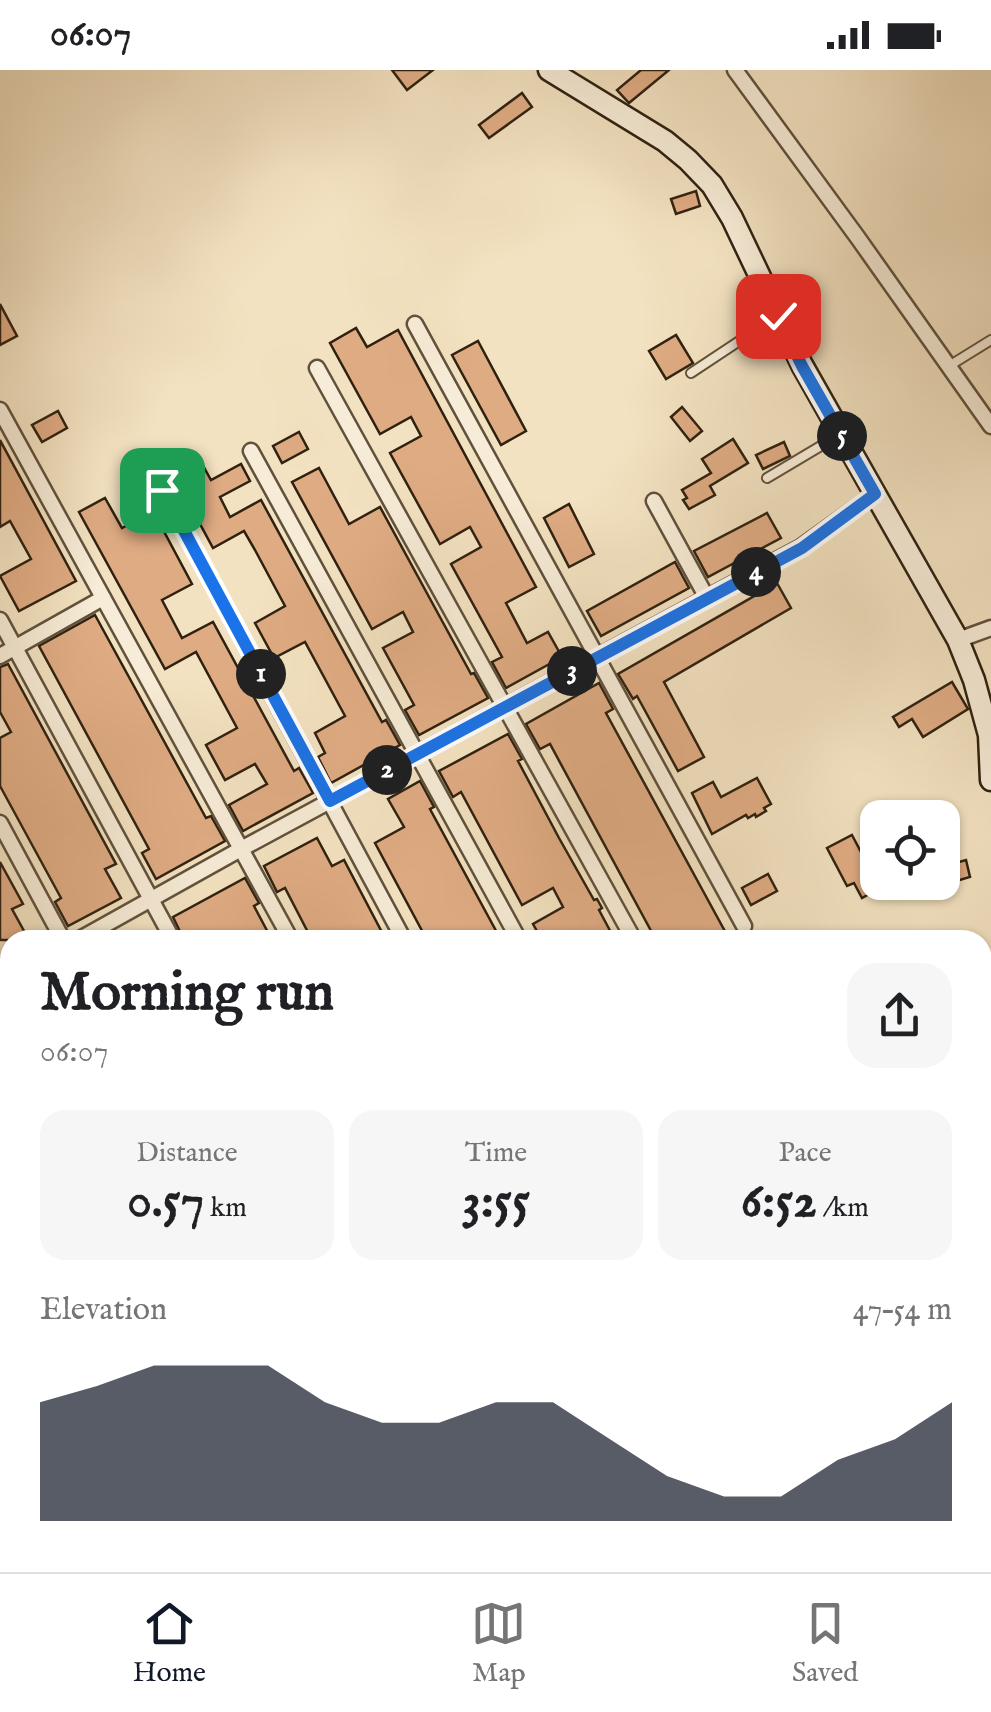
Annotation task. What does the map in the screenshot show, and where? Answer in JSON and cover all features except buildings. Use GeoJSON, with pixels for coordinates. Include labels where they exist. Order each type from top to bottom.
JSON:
{"type":"FeatureCollection","features":[{"type":"Feature","properties":{"kind":"main road"},"geometry":{"type":"LineString","coordinates":[[549,70],[575,76],[665,141],[712,185],[732,218],[802,366],[958,640],[990,735],[991,780]]}},
{"type":"Feature","properties":{"kind":"street"},"geometry":{"type":"LineString","coordinates":[[735,70],[991,426]]}},
{"type":"Feature","properties":{"kind":"street"},"geometry":{"type":"LineString","coordinates":[[415,324],[744,926]]}},
{"type":"Feature","properties":{"kind":"street"},"geometry":{"type":"LineString","coordinates":[[317,368],[628,930]]}},
{"type":"Feature","properties":{"kind":"street"},"geometry":{"type":"LineString","coordinates":[[0,410],[286,930]]}},
{"type":"Feature","properties":{"kind":"street"},"geometry":{"type":"LineString","coordinates":[[251,450],[514,930]]}},
{"type":"Feature","properties":{"kind":"street"},"geometry":{"type":"LineString","coordinates":[[162,490],[399,930]]}},
{"type":"Feature","properties":{"kind":"street"},"geometry":{"type":"LineString","coordinates":[[96,930],[802,548],[875,494]]}},
{"type":"Feature","properties":{"kind":"street"},"geometry":{"type":"LineString","coordinates":[[654,501],[707,598]]}},
{"type":"Feature","properties":{"kind":"street"},"geometry":{"type":"LineString","coordinates":[[0,656],[103,598]]}},
{"type":"Feature","properties":{"kind":"street"},"geometry":{"type":"LineString","coordinates":[[0,620],[168,930]]}},
{"type":"Feature","properties":{"kind":"street"},"geometry":{"type":"LineString","coordinates":[[958,640],[991,628]]}},
{"type":"Feature","properties":{"kind":"street"},"geometry":{"type":"LineString","coordinates":[[0,823],[58,930]]}},
{"type":"Feature","properties":{"kind":"lane"},"geometry":{"type":"LineString","coordinates":[[691,373],[778,316]]}},
{"type":"Feature","properties":{"kind":"lane"},"geometry":{"type":"LineString","coordinates":[[949,366],[991,340]]}},
{"type":"Feature","properties":{"kind":"lane"},"geometry":{"type":"LineString","coordinates":[[767,478],[841,434]]}},
{"type":"Feature","properties":{"kind":"route"},"geometry":{"type":"LineString","coordinates":[[162,490],[330,801],[802,548],[875,494],[778,316]]}}]}
